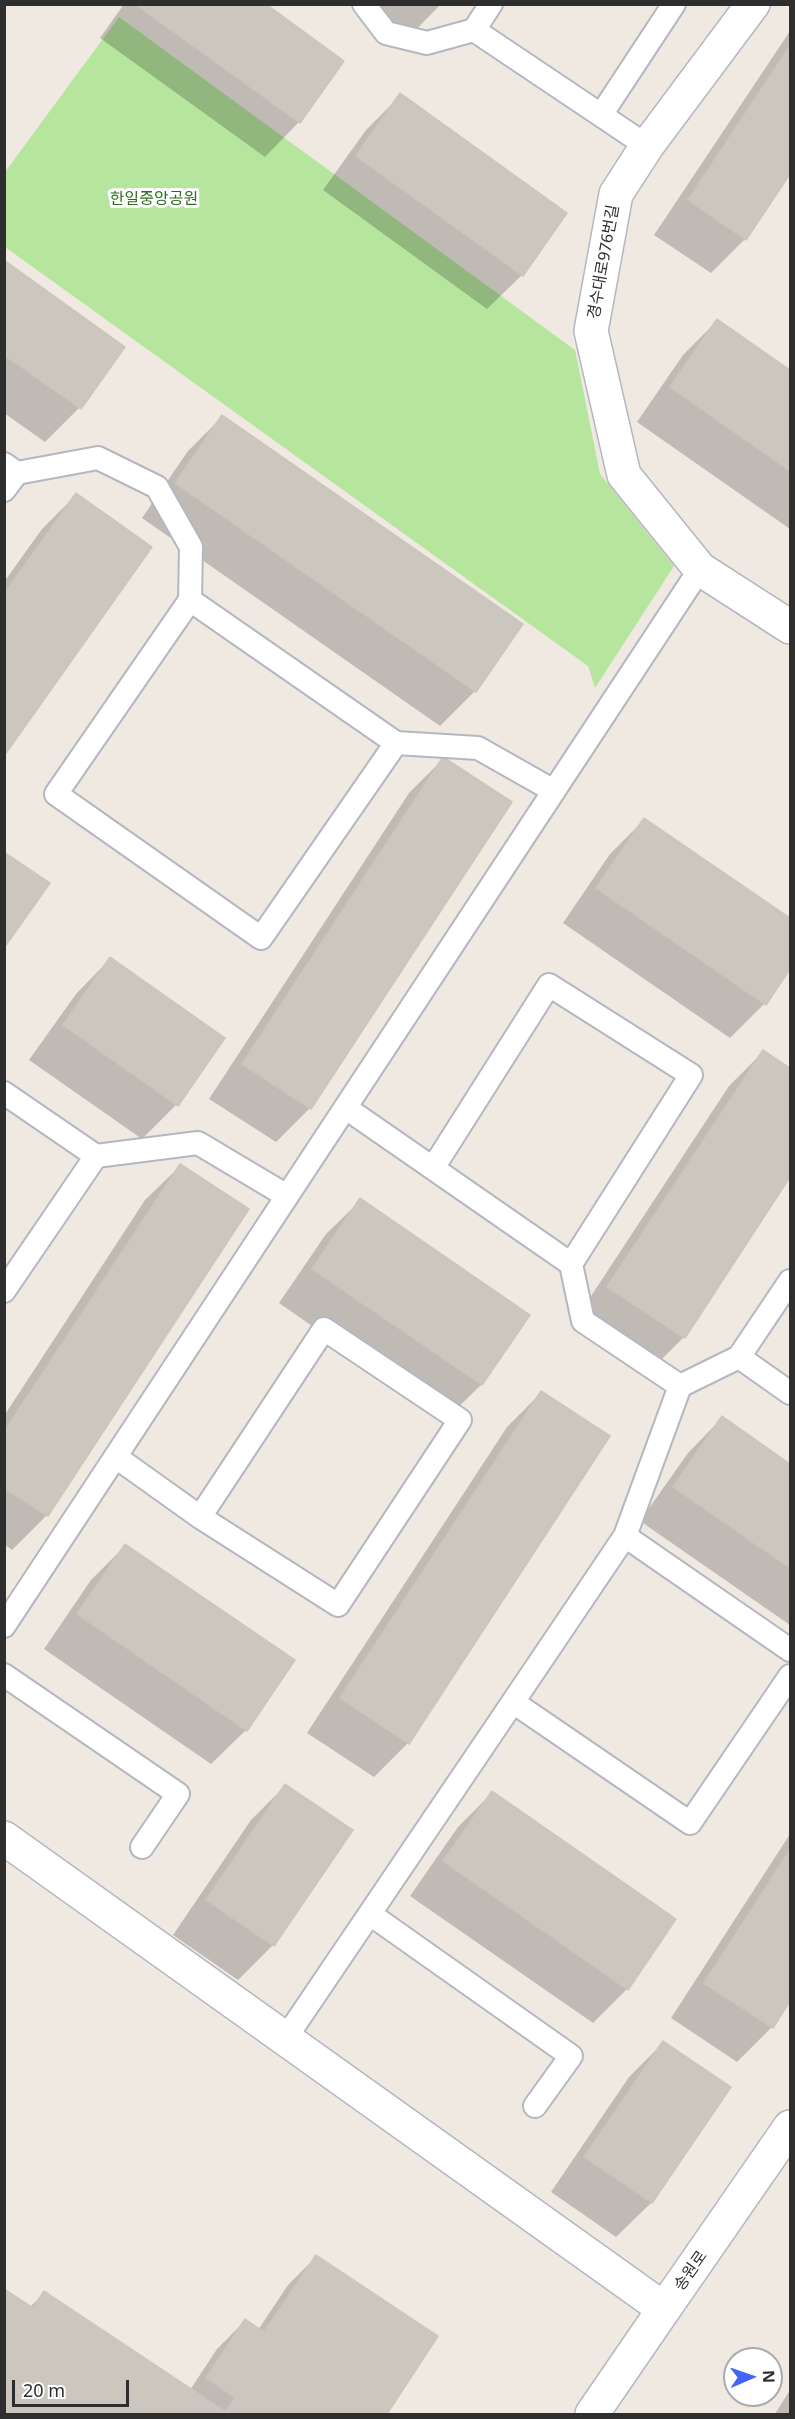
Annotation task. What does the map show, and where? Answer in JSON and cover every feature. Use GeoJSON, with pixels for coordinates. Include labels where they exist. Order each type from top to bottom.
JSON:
{"type":"FeatureCollection","features":[{"type":"Feature","properties":{"kind":"street","name":"경수대로976번길"},"geometry":{"type":"LineString","coordinates":[[753,4],[647,146],[616,194],[591,331],[624,475],[700,569],[790,627]]}},
{"type":"Feature","properties":{"kind":"street"},"geometry":{"type":"LineString","coordinates":[[4,1838],[664,2309]]}},
{"type":"Feature","properties":{"kind":"street","name":"송원로"},"geometry":{"type":"LineString","coordinates":[[592,2415],[790,2127]]}},
{"type":"Feature","properties":{"kind":"lane"},"geometry":{"type":"LineString","coordinates":[[364,4],[386,33],[427,43],[474,30],[491,4]]}},
{"type":"Feature","properties":{"kind":"lane"},"geometry":{"type":"LineString","coordinates":[[601,115],[675,4]]}},
{"type":"Feature","properties":{"kind":"lane"},"geometry":{"type":"LineString","coordinates":[[474,30],[647,146]]}},
{"type":"Feature","properties":{"kind":"lane"},"geometry":{"type":"LineString","coordinates":[[9,476],[98,458],[157,487],[191,547],[190,600],[56,794],[261,938],[396,743]]}},
{"type":"Feature","properties":{"kind":"lane"},"geometry":{"type":"LineString","coordinates":[[4,1626],[700,569]]}},
{"type":"Feature","properties":{"kind":"lane"},"geometry":{"type":"LineString","coordinates":[[190,600],[396,743],[478,748],[554,791]]}},
{"type":"Feature","properties":{"kind":"lane"},"geometry":{"type":"LineString","coordinates":[[433,1168],[549,985],[691,1075],[571,1264]]}},
{"type":"Feature","properties":{"kind":"lane"},"geometry":{"type":"LineString","coordinates":[[4,1093],[96,1156],[198,1143],[287,1196]]}},
{"type":"Feature","properties":{"kind":"lane"},"geometry":{"type":"LineString","coordinates":[[346,1108],[571,1264],[583,1321],[680,1386]]}},
{"type":"Feature","properties":{"kind":"lane"},"geometry":{"type":"LineString","coordinates":[[4,1291],[96,1156]]}},
{"type":"Feature","properties":{"kind":"lane"},"geometry":{"type":"LineString","coordinates":[[285,2039],[625,1536],[680,1386],[739,1357],[790,1281]]}},
{"type":"Feature","properties":{"kind":"lane"},"geometry":{"type":"LineString","coordinates":[[116,1457],[200,1517],[338,1605],[460,1420],[324,1329],[200,1517]]}},
{"type":"Feature","properties":{"kind":"lane"},"geometry":{"type":"LineString","coordinates":[[739,1357],[790,1393]]}},
{"type":"Feature","properties":{"kind":"lane"},"geometry":{"type":"LineString","coordinates":[[625,1536],[790,1650]]}},
{"type":"Feature","properties":{"kind":"lane"},"geometry":{"type":"LineString","coordinates":[[4,1675],[178,1794],[142,1847]]}},
{"type":"Feature","properties":{"kind":"lane"},"geometry":{"type":"LineString","coordinates":[[513,1702],[690,1823],[790,1676]]}},
{"type":"Feature","properties":{"kind":"lane"},"geometry":{"type":"LineString","coordinates":[[370,1914],[571,2056],[535,2106]]}},
{"type":"Feature","properties":{"kind":"green space","name":"한일중앙공원"},"geometry":{"type":"Polygon","coordinates":[[[119,17],[575,350],[600,474],[674,566],[595,688],[588,666],[5,247],[5,172],[119,17]]]}},
{"type":"Feature","properties":{"kind":"building"},"geometry":{"type":"Polygon","coordinates":[[[135,4],[266,4],[344,61],[300,123],[135,4]]]}},
{"type":"Feature","properties":{"kind":"building"},"geometry":{"type":"Polygon","coordinates":[[[790,46],[790,174],[746,240],[688,200],[790,46]]]}},
{"type":"Feature","properties":{"kind":"building"},"geometry":{"type":"Polygon","coordinates":[[[400,93],[567,213],[523,276],[356,156],[400,93]]]}},
{"type":"Feature","properties":{"kind":"building"},"geometry":{"type":"Polygon","coordinates":[[[4,260],[125,347],[81,409],[4,355],[4,260]]]}},
{"type":"Feature","properties":{"kind":"building"},"geometry":{"type":"Polygon","coordinates":[[[717,319],[790,370],[790,471],[670,387],[717,319]]]}},
{"type":"Feature","properties":{"kind":"building"},"geometry":{"type":"Polygon","coordinates":[[[222,415],[523,624],[476,692],[175,483],[222,415]]]}},
{"type":"Feature","properties":{"kind":"building"},"geometry":{"type":"Polygon","coordinates":[[[76,493],[152,547],[4,756],[4,594],[76,493]]]}},
{"type":"Feature","properties":{"kind":"building"},"geometry":{"type":"Polygon","coordinates":[[[443,757],[512,802],[311,1109],[242,1064],[443,757]]]}},
{"type":"Feature","properties":{"kind":"building"},"geometry":{"type":"Polygon","coordinates":[[[644,818],[790,918],[790,969],[766,1005],[596,888],[644,818]]]}},
{"type":"Feature","properties":{"kind":"building"},"geometry":{"type":"Polygon","coordinates":[[[4,852],[50,883],[4,948],[4,852]]]}},
{"type":"Feature","properties":{"kind":"building"},"geometry":{"type":"Polygon","coordinates":[[[110,957],[225,1038],[178,1106],[63,1025],[110,957]]]}},
{"type":"Feature","properties":{"kind":"building"},"geometry":{"type":"Polygon","coordinates":[[[763,1050],[790,1068],[790,1177],[685,1338],[607,1287],[763,1050]]]}},
{"type":"Feature","properties":{"kind":"building"},"geometry":{"type":"Polygon","coordinates":[[[180,1164],[249,1209],[48,1516],[4,1488],[4,1432],[180,1164]]]}},
{"type":"Feature","properties":{"kind":"building"},"geometry":{"type":"Polygon","coordinates":[[[360,1198],[530,1315],[482,1385],[312,1269],[360,1198]]]}},
{"type":"Feature","properties":{"kind":"building"},"geometry":{"type":"Polygon","coordinates":[[[541,1391],[610,1436],[409,1744],[340,1698],[541,1391]]]}},
{"type":"Feature","properties":{"kind":"building"},"geometry":{"type":"Polygon","coordinates":[[[722,1416],[790,1464],[790,1568],[673,1487],[722,1416]]]}},
{"type":"Feature","properties":{"kind":"building"},"geometry":{"type":"Polygon","coordinates":[[[125,1544],[295,1660],[247,1731],[77,1614],[125,1544]]]}},
{"type":"Feature","properties":{"kind":"building"},"geometry":{"type":"Polygon","coordinates":[[[285,1784],[353,1830],[274,1946],[206,1900],[285,1784]]]}},
{"type":"Feature","properties":{"kind":"building"},"geometry":{"type":"Polygon","coordinates":[[[492,1791],[676,1919],[628,1990],[443,1861],[492,1791]]]}},
{"type":"Feature","properties":{"kind":"building"},"geometry":{"type":"Polygon","coordinates":[[[790,1850],[790,2001],[773,2028],[704,1983],[790,1850]]]}},
{"type":"Feature","properties":{"kind":"building"},"geometry":{"type":"Polygon","coordinates":[[[663,2041],[731,2087],[652,2203],[584,2157],[663,2041]]]}},
{"type":"Feature","properties":{"kind":"building"},"geometry":{"type":"Polygon","coordinates":[[[316,2255],[438,2336],[387,2414],[4,2414],[4,2289],[33,2308],[44,2291],[226,2412],[235,2397],[206,2378],[245,2319],[264,2332],[316,2255]]]}}]}
